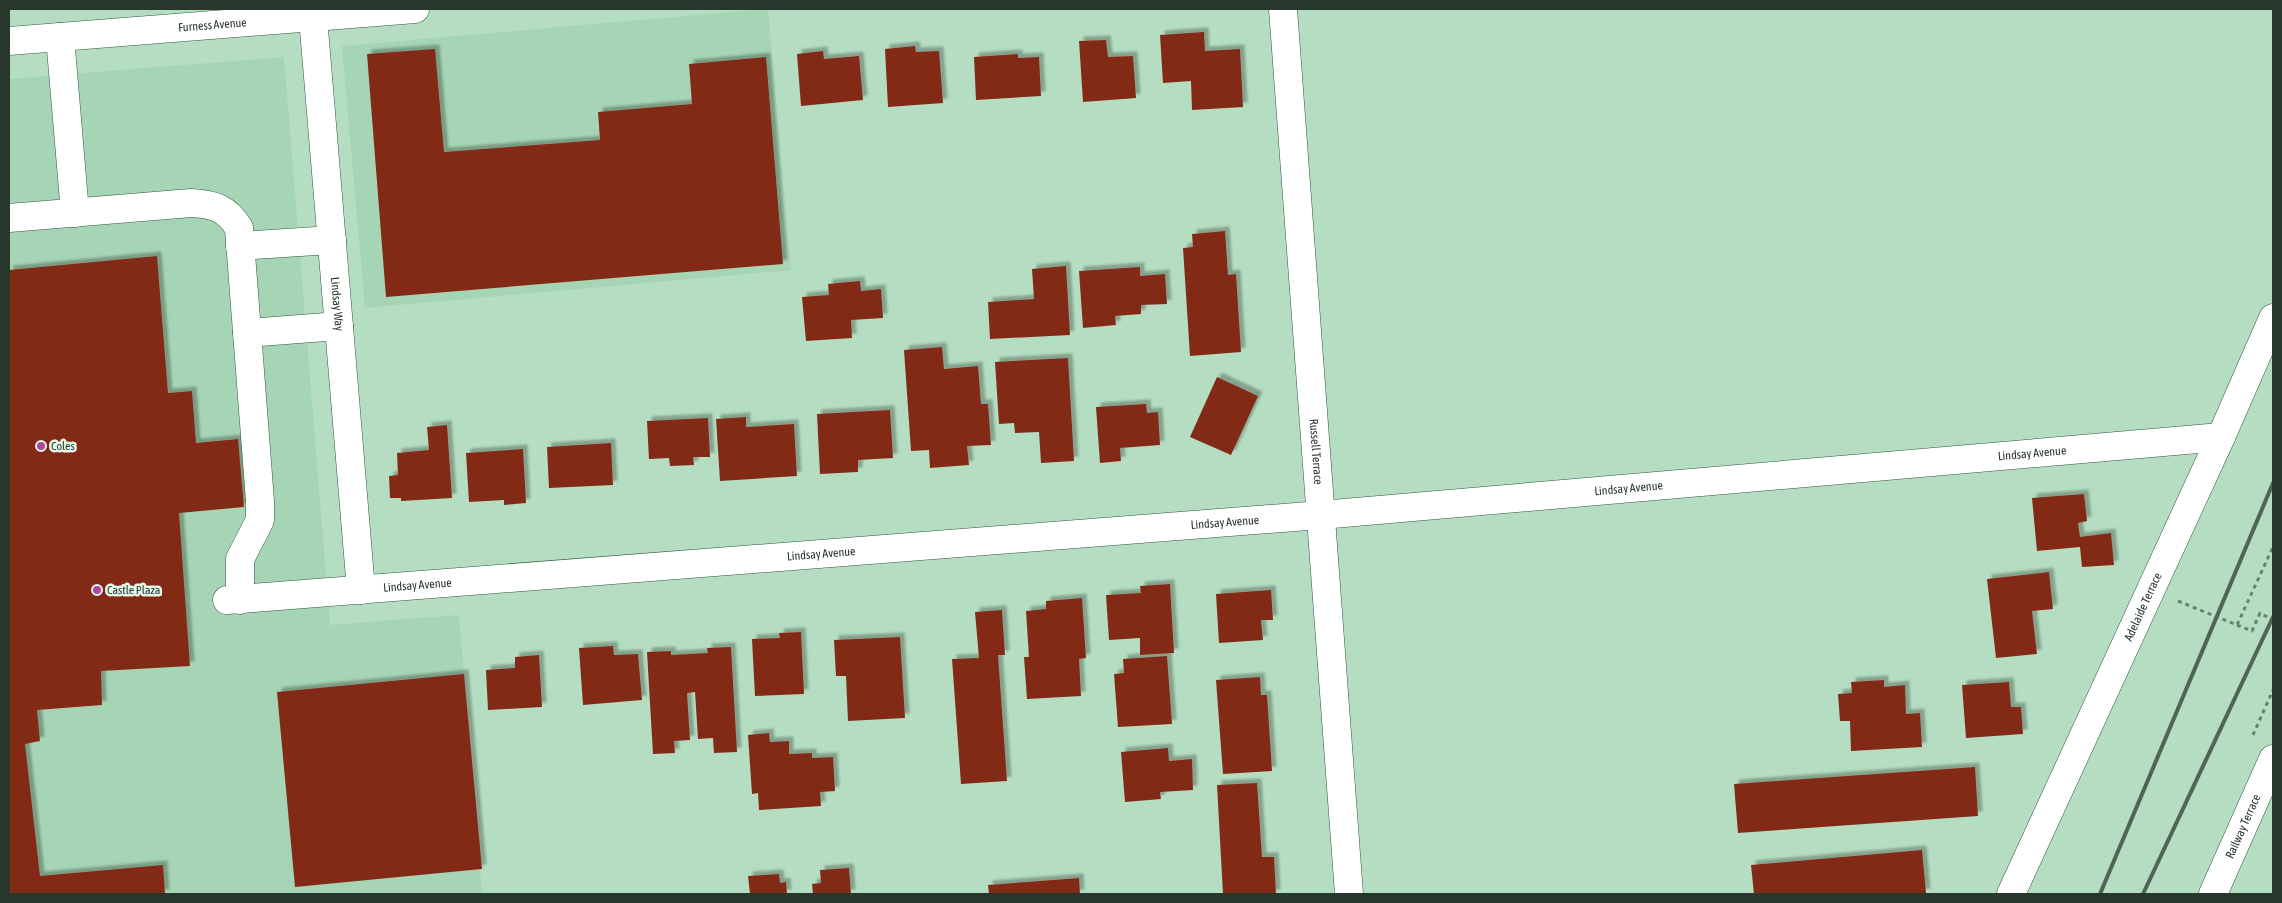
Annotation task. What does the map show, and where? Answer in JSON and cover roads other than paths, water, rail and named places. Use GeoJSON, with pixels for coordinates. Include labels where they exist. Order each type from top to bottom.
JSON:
{"type":"FeatureCollection","features":[{"type":"Feature","properties":{"kind":"street","name":"Furness Avenue"},"geometry":{"type":"LineString","coordinates":[[9,41],[415,9]]}},
{"type":"Feature","properties":{"kind":"street","name":"Russell Terrace"},"geometry":{"type":"LineString","coordinates":[[1284,9],[1349,894]]}},
{"type":"Feature","properties":{"kind":"street","name":"Lindsay Way"},"geometry":{"type":"LineString","coordinates":[[313,17],[361,590]]}},
{"type":"Feature","properties":{"kind":"street"},"geometry":{"type":"LineString","coordinates":[[60,37],[75,213]]}},
{"type":"Feature","properties":{"kind":"street"},"geometry":{"type":"LineString","coordinates":[[9,218],[191,203],[210,204],[232,217],[239,228],[247,333],[339,326]]}},
{"type":"Feature","properties":{"kind":"street"},"geometry":{"type":"LineString","coordinates":[[240,246],[332,240]]}},
{"type":"Feature","properties":{"kind":"street","name":"Adelaide Terrace"},"geometry":{"type":"LineString","coordinates":[[2010,894],[2221,438],[2273,318]]}},
{"type":"Feature","properties":{"kind":"street","name":"Lindsay Avenue"},"geometry":{"type":"LineString","coordinates":[[247,333],[260,520],[240,559],[234,600],[1321,515],[2221,438]]}},
{"type":"Feature","properties":{"kind":"street","name":"Railway Terrace"},"geometry":{"type":"LineString","coordinates":[[2214,894],[2273,759]]}},
{"type":"Feature","properties":{"kind":"railway"},"geometry":{"type":"LineString","coordinates":[[2100,894],[2273,483]]}},
{"type":"Feature","properties":{"kind":"railway"},"geometry":{"type":"LineString","coordinates":[[2143,894],[2273,617]]}},
{"type":"Feature","properties":{"kind":"place","name":"Coles"},"geometry":{"type":"Point","coordinates":[41,446]}},
{"type":"Feature","properties":{"kind":"place","name":"Castle Plaza"},"geometry":{"type":"Point","coordinates":[97,590]}}]}
